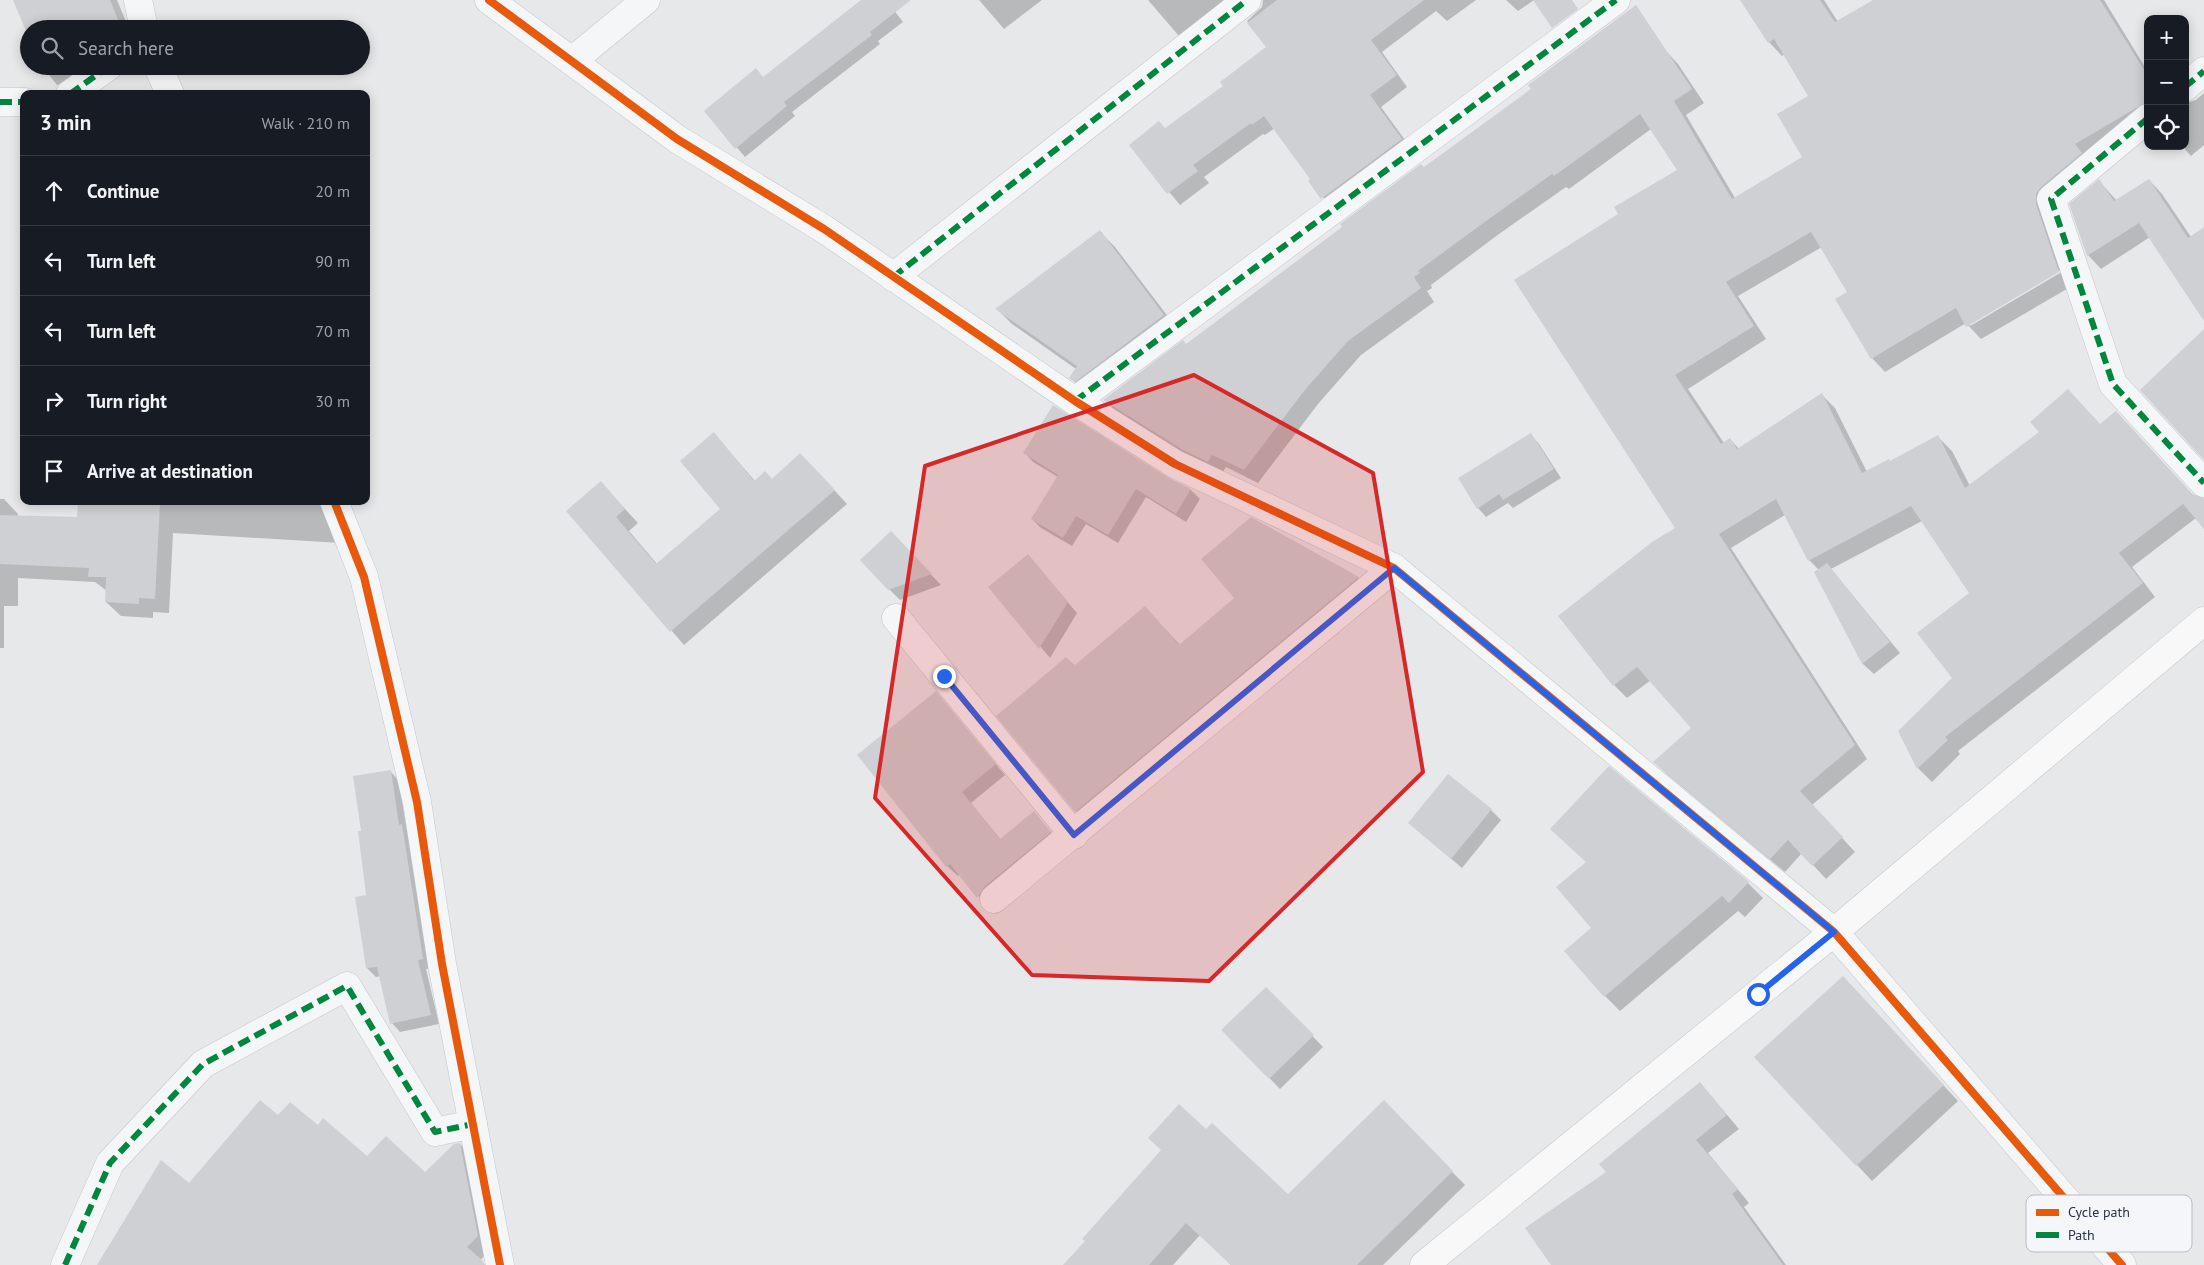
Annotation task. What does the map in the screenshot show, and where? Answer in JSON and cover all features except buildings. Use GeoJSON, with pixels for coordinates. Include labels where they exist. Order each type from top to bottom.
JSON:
{"type":"FeatureCollection","features":[{"type":"Feature","properties":{"kind":"main road"},"geometry":{"type":"LineString","coordinates":[[1424,1265],[1834,932],[2204,622]]}},
{"type":"Feature","properties":{"kind":"street"},"geometry":{"type":"LineString","coordinates":[[138,0],[142,20]]}},
{"type":"Feature","properties":{"kind":"street"},"geometry":{"type":"LineString","coordinates":[[489,0],[677,139],[824,229],[1075,401],[1175,464],[1394,568],[1834,932],[2061,1195]]}},
{"type":"Feature","properties":{"kind":"street"},"geometry":{"type":"LineString","coordinates":[[572,61],[646,0]]}},
{"type":"Feature","properties":{"kind":"street"},"geometry":{"type":"LineString","coordinates":[[893,277],[1247,0]]}},
{"type":"Feature","properties":{"kind":"street"},"geometry":{"type":"LineString","coordinates":[[1075,401],[1616,0]]}},
{"type":"Feature","properties":{"kind":"street"},"geometry":{"type":"LineString","coordinates":[[2189,84],[2204,71]]}},
{"type":"Feature","properties":{"kind":"street"},"geometry":{"type":"LineString","coordinates":[[76,90],[96,75]]}},
{"type":"Feature","properties":{"kind":"street"},"geometry":{"type":"LineString","coordinates":[[162,75],[168,90]]}},
{"type":"Feature","properties":{"kind":"street"},"geometry":{"type":"LineString","coordinates":[[0,102],[20,102]]}},
{"type":"Feature","properties":{"kind":"street"},"geometry":{"type":"LineString","coordinates":[[2144,121],[2051,199],[2113,384],[2204,483]]}},
{"type":"Feature","properties":{"kind":"street"},"geometry":{"type":"LineString","coordinates":[[336,505],[364,577],[417,802],[442,964],[500,1265]]}},
{"type":"Feature","properties":{"kind":"street"},"geometry":{"type":"LineString","coordinates":[[994,899],[1074,835],[1394,568]]}},
{"type":"Feature","properties":{"kind":"street"},"geometry":{"type":"LineString","coordinates":[[896,618],[1074,835]]}},
{"type":"Feature","properties":{"kind":"street"},"geometry":{"type":"LineString","coordinates":[[65,1265],[110,1163],[203,1064],[347,986],[435,1132],[473,1124]]}},
{"type":"Feature","properties":{"kind":"street"},"geometry":{"type":"LineString","coordinates":[[2111,1252],[2122,1265]]}},
{"type":"Feature","properties":{"kind":"highlighted area"},"geometry":{"type":"Polygon","coordinates":[[[1194,375],[1373,473],[1423,772],[1209,981],[1032,975],[875,798],[925,466],[1194,375]]]}},
{"type":"Feature","properties":{"kind":"marked path"},"geometry":{"type":"LineString","coordinates":[[893,277],[1247,0]]}},
{"type":"Feature","properties":{"kind":"marked path"},"geometry":{"type":"LineString","coordinates":[[1075,401],[1616,0]]}},
{"type":"Feature","properties":{"kind":"marked path"},"geometry":{"type":"LineString","coordinates":[[2189,84],[2204,71]]}},
{"type":"Feature","properties":{"kind":"marked path"},"geometry":{"type":"LineString","coordinates":[[76,90],[96,75]]}},
{"type":"Feature","properties":{"kind":"marked path"},"geometry":{"type":"LineString","coordinates":[[0,102],[20,102]]}},
{"type":"Feature","properties":{"kind":"marked path"},"geometry":{"type":"LineString","coordinates":[[2144,121],[2051,199],[2113,384],[2204,483]]}},
{"type":"Feature","properties":{"kind":"marked path"},"geometry":{"type":"LineString","coordinates":[[65,1265],[110,1163],[203,1064],[347,986],[435,1132],[473,1124]]}},
{"type":"Feature","properties":{"kind":"cycle path"},"geometry":{"type":"LineString","coordinates":[[489,0],[677,139],[824,229],[1075,401],[1175,464],[1394,568],[1834,932],[2061,1195]]}},
{"type":"Feature","properties":{"kind":"cycle path"},"geometry":{"type":"LineString","coordinates":[[336,505],[364,577],[417,802],[442,964],[500,1265]]}},
{"type":"Feature","properties":{"kind":"cycle path"},"geometry":{"type":"LineString","coordinates":[[2111,1252],[2122,1265]]}},
{"type":"Feature","properties":{"kind":"route"},"geometry":{"type":"LineString","coordinates":[[944,676],[1074,835],[1394,568],[1834,932],[1758,994]]}}]}
